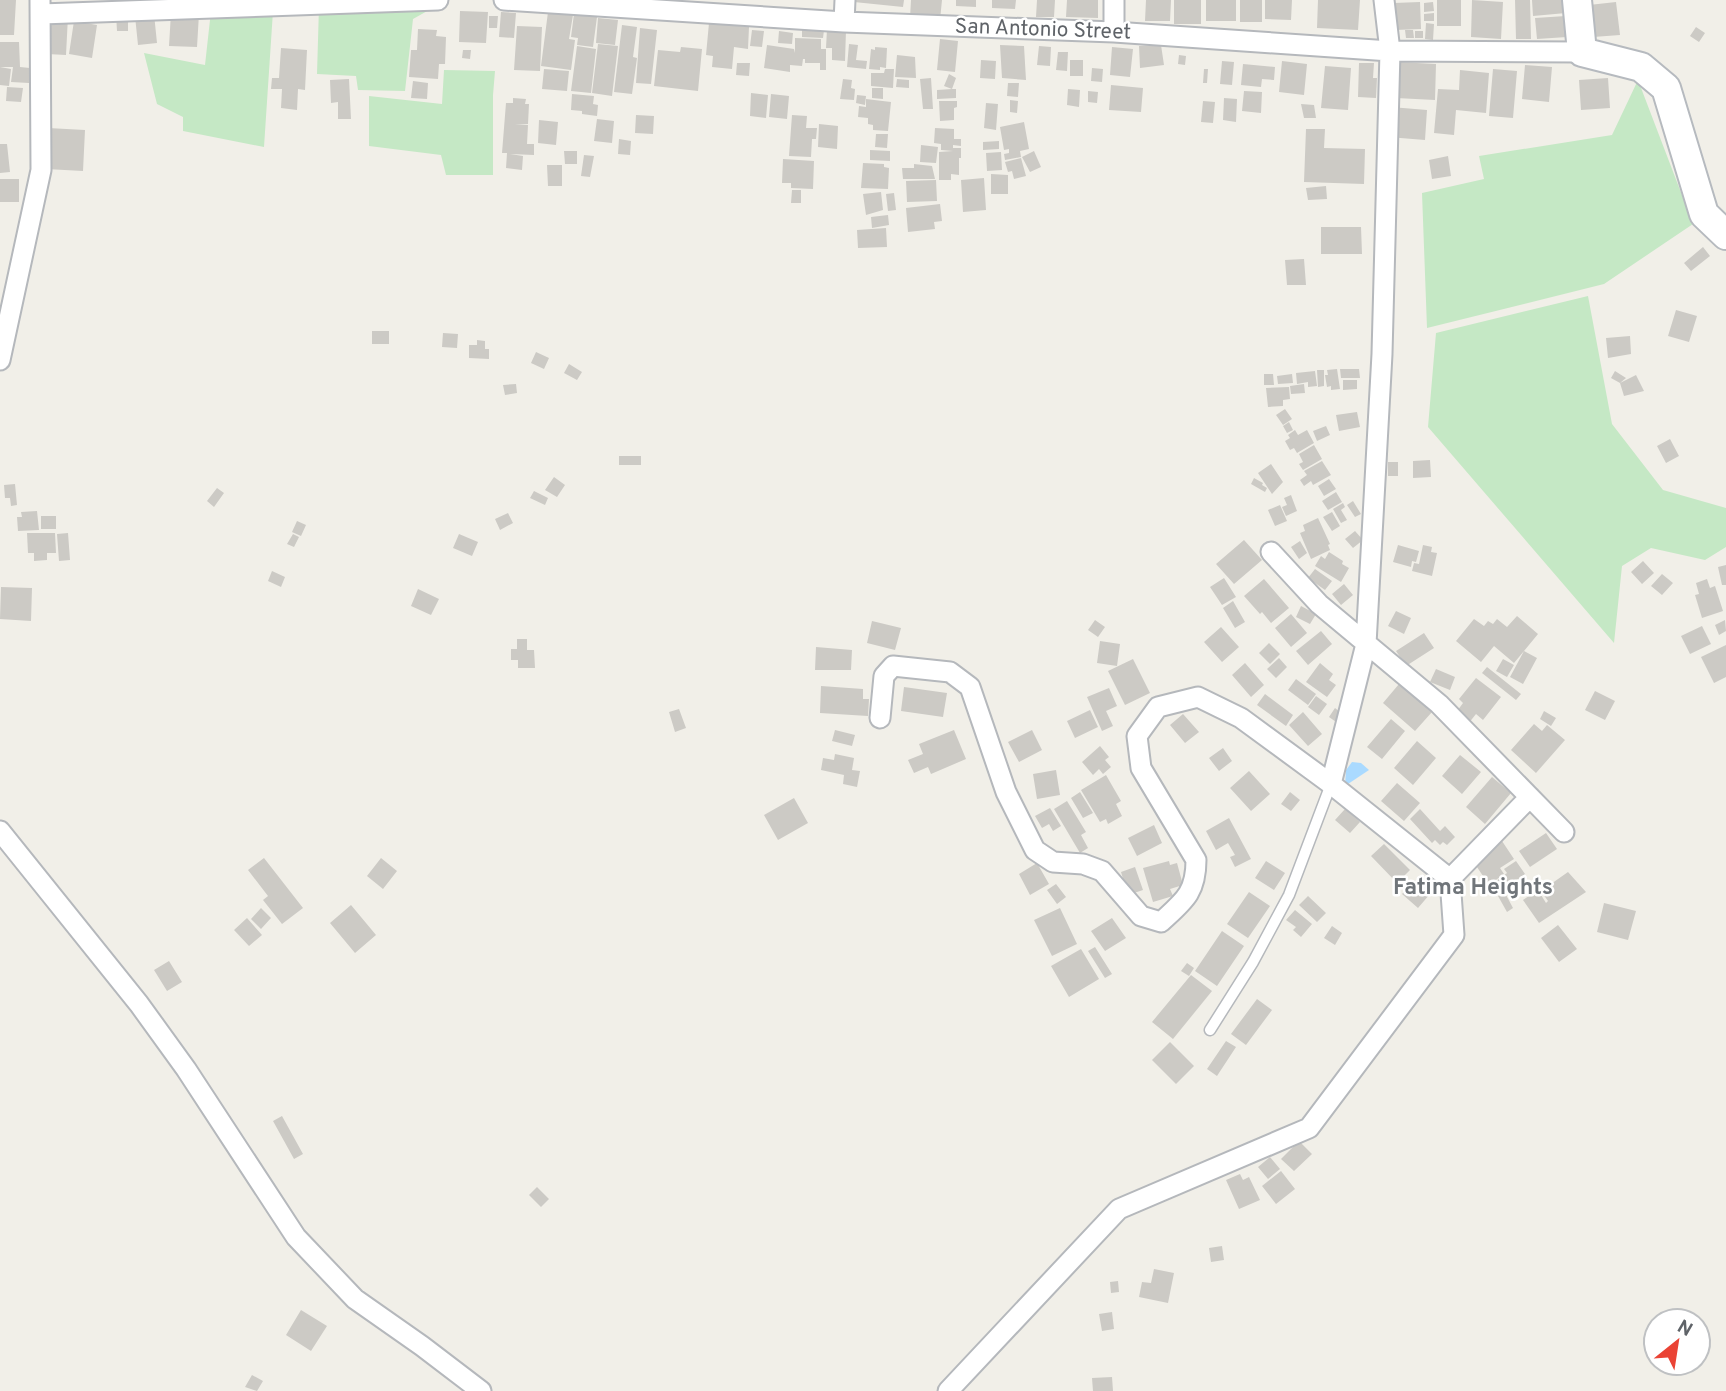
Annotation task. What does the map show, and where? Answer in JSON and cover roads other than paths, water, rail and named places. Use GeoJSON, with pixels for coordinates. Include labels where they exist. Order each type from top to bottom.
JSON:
{"type":"FeatureCollection","features":[{"type":"Feature","properties":{"kind":"street"},"geometry":{"type":"LineString","coordinates":[[0,360],[41,170],[40,7],[438,0]]}},
{"type":"Feature","properties":{"kind":"street","name":"San Antonio Street"},"geometry":{"type":"LineString","coordinates":[[504,0],[845,22],[1114,32],[1390,51],[1582,52]]}},
{"type":"Feature","properties":{"kind":"street"},"geometry":{"type":"LineString","coordinates":[[845,0],[845,22]]}},
{"type":"Feature","properties":{"kind":"street"},"geometry":{"type":"LineString","coordinates":[[1114,0],[1114,32]]}},
{"type":"Feature","properties":{"kind":"street"},"geometry":{"type":"LineString","coordinates":[[1331,784],[1366,644],[1382,354],[1390,51],[1384,0]]}},
{"type":"Feature","properties":{"kind":"street"},"geometry":{"type":"LineString","coordinates":[[1577,0],[1582,52],[1641,67],[1666,88],[1704,214],[1726,235]]}},
{"type":"Feature","properties":{"kind":"street"},"geometry":{"type":"LineString","coordinates":[[1271,552],[1319,604],[1439,704],[1564,832]]}},
{"type":"Feature","properties":{"kind":"street"},"geometry":{"type":"LineString","coordinates":[[880,718],[884,676],[893,666],[950,672],[970,687],[1006,792],[1035,850],[1053,862],[1083,864],[1102,871],[1141,916],[1161,922],[1189,896],[1196,878],[1196,860],[1141,768],[1138,736],[1158,707],[1198,697],[1241,718],[1331,784],[1450,878],[1454,935],[1309,1128],[1119,1209],[948,1391]]}},
{"type":"Feature","properties":{"kind":"street"},"geometry":{"type":"LineString","coordinates":[[1450,878],[1530,797]]}},
{"type":"Feature","properties":{"kind":"street"},"geometry":{"type":"LineString","coordinates":[[0,831],[139,1004],[186,1069],[296,1237],[355,1299],[481,1391]]}},
{"type":"Feature","properties":{"kind":"lane"},"geometry":{"type":"LineString","coordinates":[[1210,1030],[1253,961],[1289,895],[1331,784]]}},
{"type":"Feature","properties":{"kind":"water"},"geometry":{"type":"Polygon","coordinates":[[[1352,762],[1361,763],[1369,770],[1345,786],[1346,770],[1352,762]]]}},
{"type":"Feature","properties":{"kind":"district","name":"Fatima Heights"},"geometry":{"type":"Point","coordinates":[1473,888]}}]}
